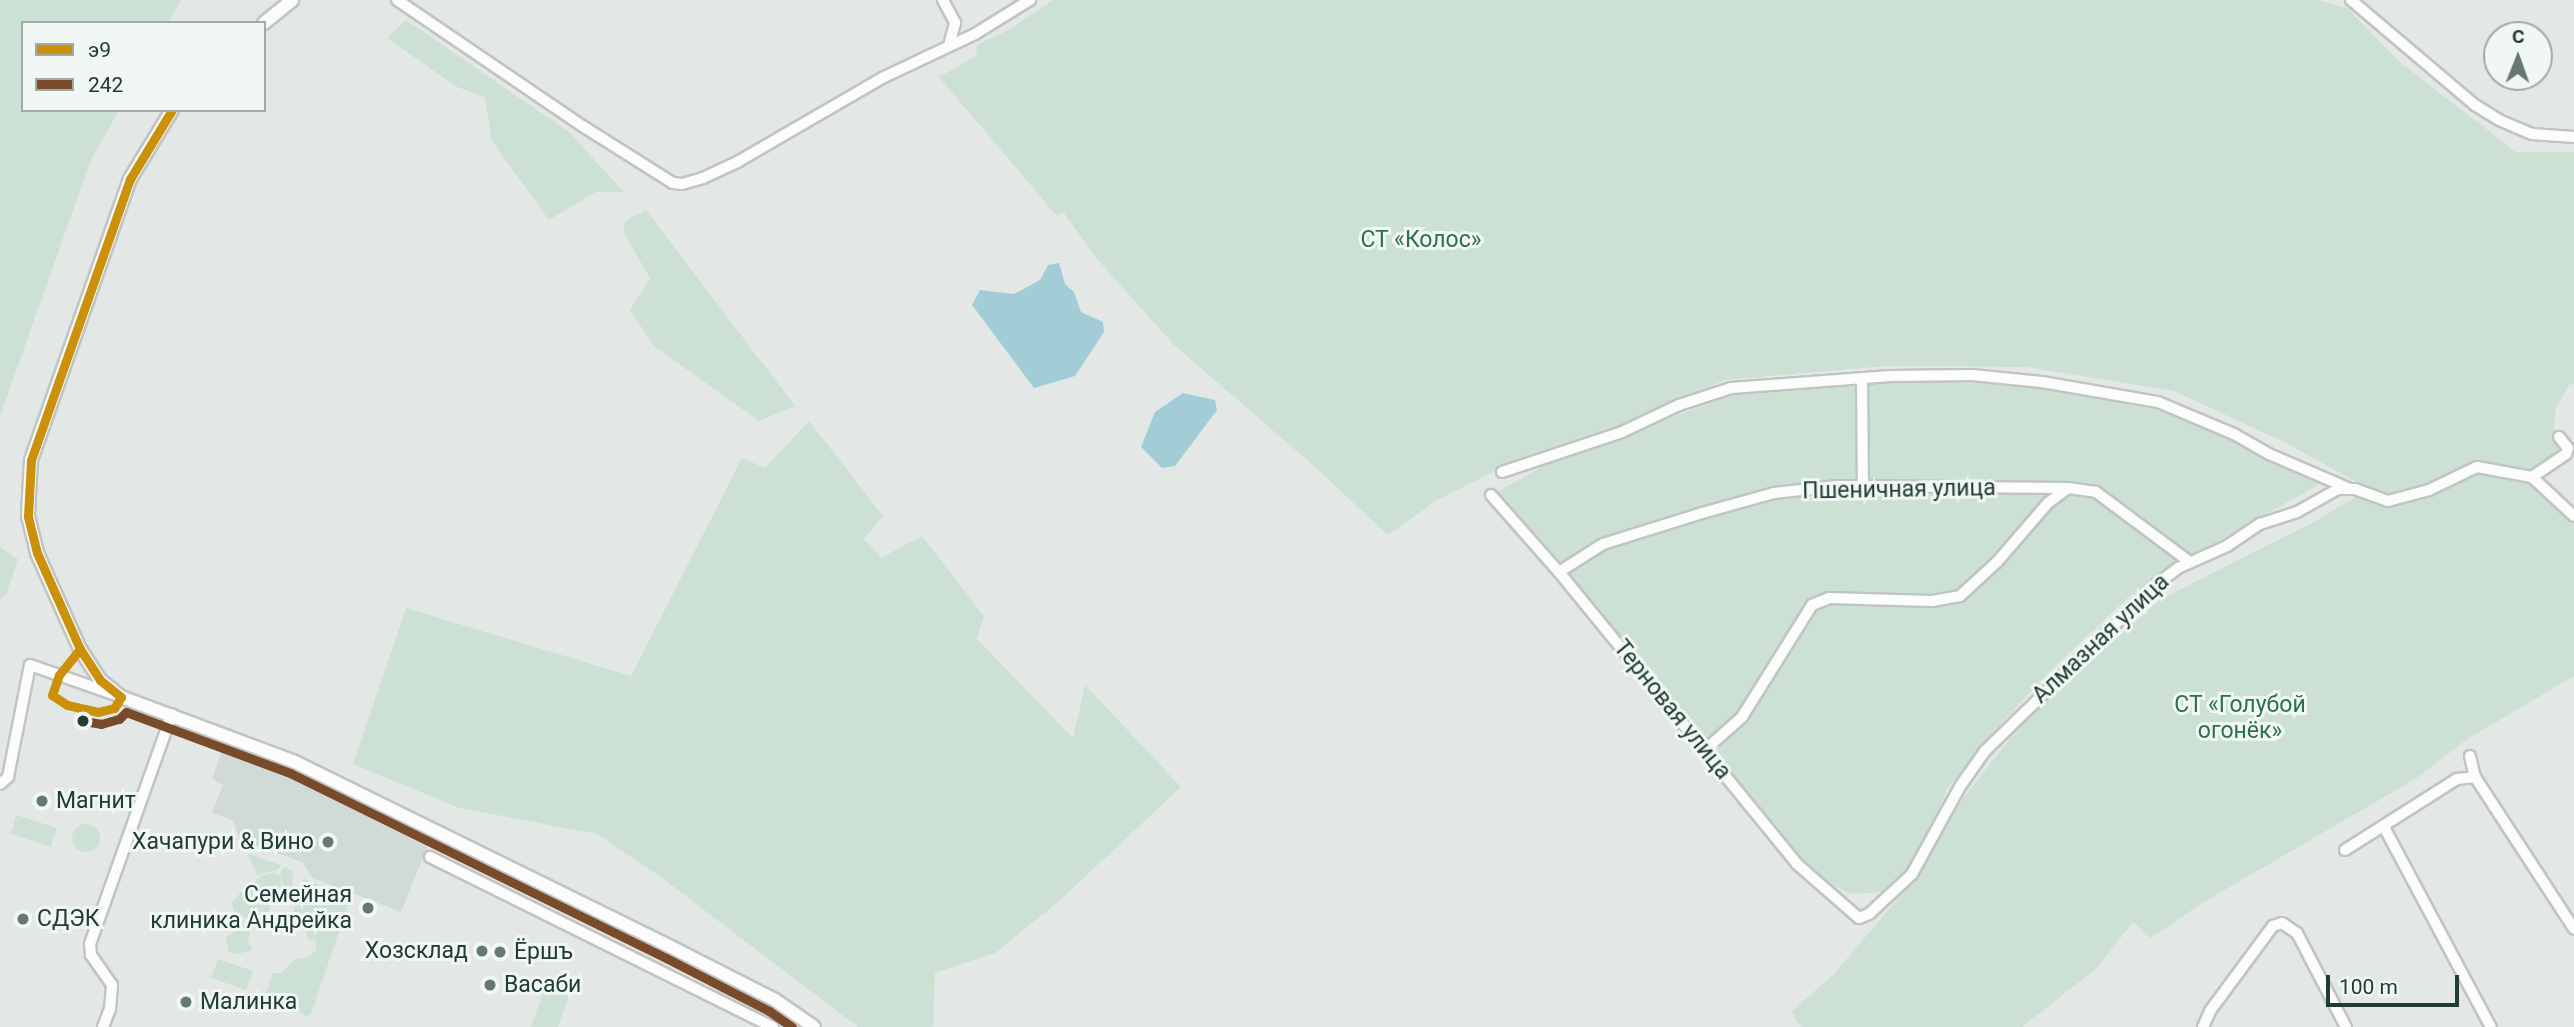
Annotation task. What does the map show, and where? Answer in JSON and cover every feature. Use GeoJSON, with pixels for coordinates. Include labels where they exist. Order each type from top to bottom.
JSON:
{"type":"FeatureCollection","features":[{"type":"Feature","properties":{"kind":"street"},"geometry":{"type":"LineString","coordinates":[[266,21],[292,0]]}},
{"type":"Feature","properties":{"kind":"street"},"geometry":{"type":"LineString","coordinates":[[397,0],[584,127],[673,183],[682,184],[703,178],[739,161],[881,78],[975,34],[1030,0]]}},
{"type":"Feature","properties":{"kind":"street"},"geometry":{"type":"LineString","coordinates":[[943,0],[955,23],[949,45]]}},
{"type":"Feature","properties":{"kind":"street"},"geometry":{"type":"LineString","coordinates":[[2351,0],[2475,105],[2498,120],[2532,134],[2574,137]]}},
{"type":"Feature","properties":{"kind":"street"},"geometry":{"type":"LineString","coordinates":[[121,697],[100,680],[80,649],[37,553],[27,516],[31,460],[130,179],[171,112]]}},
{"type":"Feature","properties":{"kind":"street"},"geometry":{"type":"LineString","coordinates":[[1502,472],[1622,432],[1706,394],[1751,385],[1862,378],[1990,375],[2150,400],[2235,433],[2269,454],[2349,488],[2388,501],[2429,490],[2477,467],[2532,477],[2574,516]]}},
{"type":"Feature","properties":{"kind":"street"},"geometry":{"type":"LineString","coordinates":[[1862,378],[1863,487]]}},
{"type":"Feature","properties":{"kind":"street"},"geometry":{"type":"LineString","coordinates":[[2532,477],[2566,454],[2568,448],[2559,437]]}},
{"type":"Feature","properties":{"kind":"street","name":"Пшеничная улица"},"geometry":{"type":"LineString","coordinates":[[1559,572],[1603,544],[1702,513],[1774,493],[1837,486],[2068,488],[2096,492],[2190,562]]}},
{"type":"Feature","properties":{"kind":"street"},"geometry":{"type":"LineString","coordinates":[[1705,750],[1742,717],[1812,604],[1829,598],[1932,601],[1959,596],[1990,569],[2049,503],[2068,488]]}},
{"type":"Feature","properties":{"kind":"street","name":"Алмазная улица"},"geometry":{"type":"LineString","coordinates":[[1864,916],[1921,861],[1961,785],[1985,751],[2157,584],[2190,562],[2227,546],[2260,524],[2297,512],[2328,493],[2349,488]]}},
{"type":"Feature","properties":{"kind":"street","name":"Терновая улица"},"geometry":{"type":"LineString","coordinates":[[1491,495],[1559,572],[1797,864],[1864,916]]}},
{"type":"Feature","properties":{"kind":"street"},"geometry":{"type":"LineString","coordinates":[[0,785],[8,777],[30,665],[172,714],[295,762],[775,1000],[814,1027]]}},
{"type":"Feature","properties":{"kind":"street"},"geometry":{"type":"LineString","coordinates":[[103,1027],[110,1009],[112,985],[91,955],[90,944],[172,714]]}},
{"type":"Feature","properties":{"kind":"street"},"geometry":{"type":"LineString","coordinates":[[2470,756],[2475,777],[2574,929]]}},
{"type":"Feature","properties":{"kind":"street"},"geometry":{"type":"LineString","coordinates":[[2345,850],[2457,779],[2475,777]]}},
{"type":"Feature","properties":{"kind":"street"},"geometry":{"type":"LineString","coordinates":[[2401,801],[2409,811]]}},
{"type":"Feature","properties":{"kind":"street"},"geometry":{"type":"LineString","coordinates":[[2384,827],[2491,1027]]}},
{"type":"Feature","properties":{"kind":"street"},"geometry":{"type":"LineString","coordinates":[[430,858],[774,1027]]}},
{"type":"Feature","properties":{"kind":"street"},"geometry":{"type":"LineString","coordinates":[[2203,1027],[2210,1011],[2273,926],[2282,923],[2297,933],[2346,1027]]}},
{"type":"Feature","properties":{"kind":"shaded area"},"geometry":{"type":"Polygon","coordinates":[[[225,742],[431,838],[401,912],[313,878],[302,862],[240,840],[233,821],[212,812],[223,785],[212,779],[225,742]]]}},
{"type":"Feature","properties":{"kind":"green space"},"geometry":{"type":"Polygon","coordinates":[[[0,0],[181,0],[169,21],[21,21],[21,112],[118,112],[91,160],[0,416],[0,0]]]}},
{"type":"Feature","properties":{"kind":"green space","name":"СТ «Колос»"},"geometry":{"type":"Polygon","coordinates":[[[1053,0],[2318,0],[2347,8],[2401,63],[2516,152],[2574,152],[2574,384],[2569,385],[2556,408],[2554,427],[2559,453],[2530,472],[2479,463],[2422,488],[2380,495],[2288,444],[2174,391],[2026,367],[1886,366],[1725,380],[1618,427],[1521,458],[1437,500],[1388,535],[1314,466],[1174,345],[1097,259],[1064,213],[1056,215],[939,77],[976,56],[977,46],[981,43],[1012,28],[1053,0]]]}},
{"type":"Feature","properties":{"kind":"green space"},"geometry":{"type":"Polygon","coordinates":[[[406,20],[568,131],[624,192],[596,192],[549,220],[492,141],[485,97],[457,87],[387,38],[406,20]]]}},
{"type":"Feature","properties":{"kind":"green space"},"geometry":{"type":"Polygon","coordinates":[[[646,210],[795,406],[759,421],[654,346],[630,310],[650,278],[623,232],[625,221],[646,210]]]}},
{"type":"Feature","properties":{"kind":"green space"},"geometry":{"type":"Polygon","coordinates":[[[1912,379],[2007,380],[2181,415],[2320,484],[2161,573],[2131,595],[2050,671],[1986,740],[1947,789],[1925,847],[1900,881],[1882,892],[1850,894],[1797,864],[1491,495],[1549,463],[1732,395],[1794,385],[1912,379]]]}},
{"type":"Feature","properties":{"kind":"green space"},"geometry":{"type":"Polygon","coordinates":[[[809,421],[883,516],[864,539],[881,558],[922,536],[984,616],[977,639],[1073,738],[1085,685],[1181,787],[1058,902],[995,953],[935,973],[933,1027],[858,1027],[658,875],[597,834],[459,808],[353,764],[406,608],[631,676],[742,458],[765,468],[809,421]]]}},
{"type":"Feature","properties":{"kind":"green space","name":"СТ «Голубой огонёк»"},"geometry":{"type":"Polygon","coordinates":[[[2483,469],[2530,481],[2574,519],[2574,676],[2469,738],[2415,779],[2204,902],[2151,938],[2133,922],[2097,968],[2022,1027],[1804,1027],[1796,1021],[1792,1011],[1834,974],[1916,877],[1964,797],[2009,740],[2041,705],[2161,599],[2316,521],[2357,496],[2384,507],[2429,493],[2483,469]]]}},
{"type":"Feature","properties":{"kind":"green space"},"geometry":{"type":"Polygon","coordinates":[[[0,547],[18,559],[6,595],[0,600],[0,547]]]}},
{"type":"Feature","properties":{"kind":"green space"},"geometry":{"type":"Polygon","coordinates":[[[16,815],[57,828],[51,847],[11,834],[16,815]]]}},
{"type":"Feature","properties":{"kind":"green space"},"geometry":{"type":"Polygon","coordinates":[[[86,824],[96,828],[100,838],[96,848],[86,852],[76,848],[72,838],[76,828],[86,824]]]}},
{"type":"Feature","properties":{"kind":"green space"},"geometry":{"type":"Polygon","coordinates":[[[248,854],[281,865],[277,870],[257,875],[248,854]]]}},
{"type":"Feature","properties":{"kind":"green space"},"geometry":{"type":"Polygon","coordinates":[[[285,867],[293,872],[292,886],[280,905],[274,904],[283,885],[280,872],[285,867]]]}},
{"type":"Feature","properties":{"kind":"green space"},"geometry":{"type":"Polygon","coordinates":[[[275,873],[280,876],[281,884],[275,896],[264,903],[253,901],[249,893],[252,884],[262,875],[275,873]]]}},
{"type":"Feature","properties":{"kind":"green space"},"geometry":{"type":"Polygon","coordinates":[[[304,879],[346,895],[348,905],[311,1014],[306,1016],[283,1003],[276,1005],[266,1001],[265,996],[273,973],[281,973],[296,958],[306,958],[317,950],[315,941],[308,939],[304,925],[292,915],[304,879]]]}},
{"type":"Feature","properties":{"kind":"green space"},"geometry":{"type":"Polygon","coordinates":[[[241,892],[245,892],[255,905],[269,904],[270,910],[258,921],[235,914],[232,903],[241,892]]]}},
{"type":"Feature","properties":{"kind":"green space"},"geometry":{"type":"Polygon","coordinates":[[[245,925],[251,929],[248,941],[252,950],[238,954],[229,952],[226,937],[245,925]]]}},
{"type":"Feature","properties":{"kind":"green space"},"geometry":{"type":"Polygon","coordinates":[[[218,959],[253,971],[246,990],[211,978],[218,959]]]}},
{"type":"Feature","properties":{"kind":"green space"},"geometry":{"type":"Polygon","coordinates":[[[549,976],[573,984],[558,1027],[531,1027],[549,976]]]}},
{"type":"Feature","properties":{"kind":"water"},"geometry":{"type":"Polygon","coordinates":[[[1059,263],[1065,284],[1074,292],[1081,312],[1103,322],[1104,332],[1075,376],[1034,388],[972,305],[980,290],[1014,294],[1040,280],[1048,265],[1059,263]]]}},
{"type":"Feature","properties":{"kind":"water"},"geometry":{"type":"Polygon","coordinates":[[[1183,393],[1215,400],[1217,410],[1175,466],[1162,468],[1141,447],[1155,412],[1183,393]]]}},
{"type":"Feature","properties":{"kind":"transit line","name":"э9"},"geometry":{"type":"LineString","coordinates":[[80,649],[37,553],[28,516],[31,460],[130,179],[171,112]]}},
{"type":"Feature","properties":{"kind":"transit line","name":"э9"},"geometry":{"type":"LineString","coordinates":[[80,649],[100,680],[121,697],[114,708],[98,712],[67,705],[52,695],[59,675],[80,649]]}},
{"type":"Feature","properties":{"kind":"transit line","name":"242"},"geometry":{"type":"LineString","coordinates":[[83,721],[101,724],[119,719],[126,712],[290,773],[666,958],[769,1011],[792,1027]]}},
{"type":"Feature","properties":{"kind":"place","name":"Магнит"},"geometry":{"type":"Point","coordinates":[42,801]}},
{"type":"Feature","properties":{"kind":"place","name":"Хачапури & Вино"},"geometry":{"type":"Point","coordinates":[328,842]}},
{"type":"Feature","properties":{"kind":"place","name":"Семейная клиника Андрейка"},"geometry":{"type":"Point","coordinates":[368,908]}},
{"type":"Feature","properties":{"kind":"place","name":"СДЭК"},"geometry":{"type":"Point","coordinates":[23,919]}},
{"type":"Feature","properties":{"kind":"place","name":"Хозсклад"},"geometry":{"type":"Point","coordinates":[482,951]}},
{"type":"Feature","properties":{"kind":"place","name":"Ёршъ"},"geometry":{"type":"Point","coordinates":[500,952]}},
{"type":"Feature","properties":{"kind":"place","name":"Васаби"},"geometry":{"type":"Point","coordinates":[490,985]}},
{"type":"Feature","properties":{"kind":"place","name":"Малинка"},"geometry":{"type":"Point","coordinates":[186,1002]}}]}
